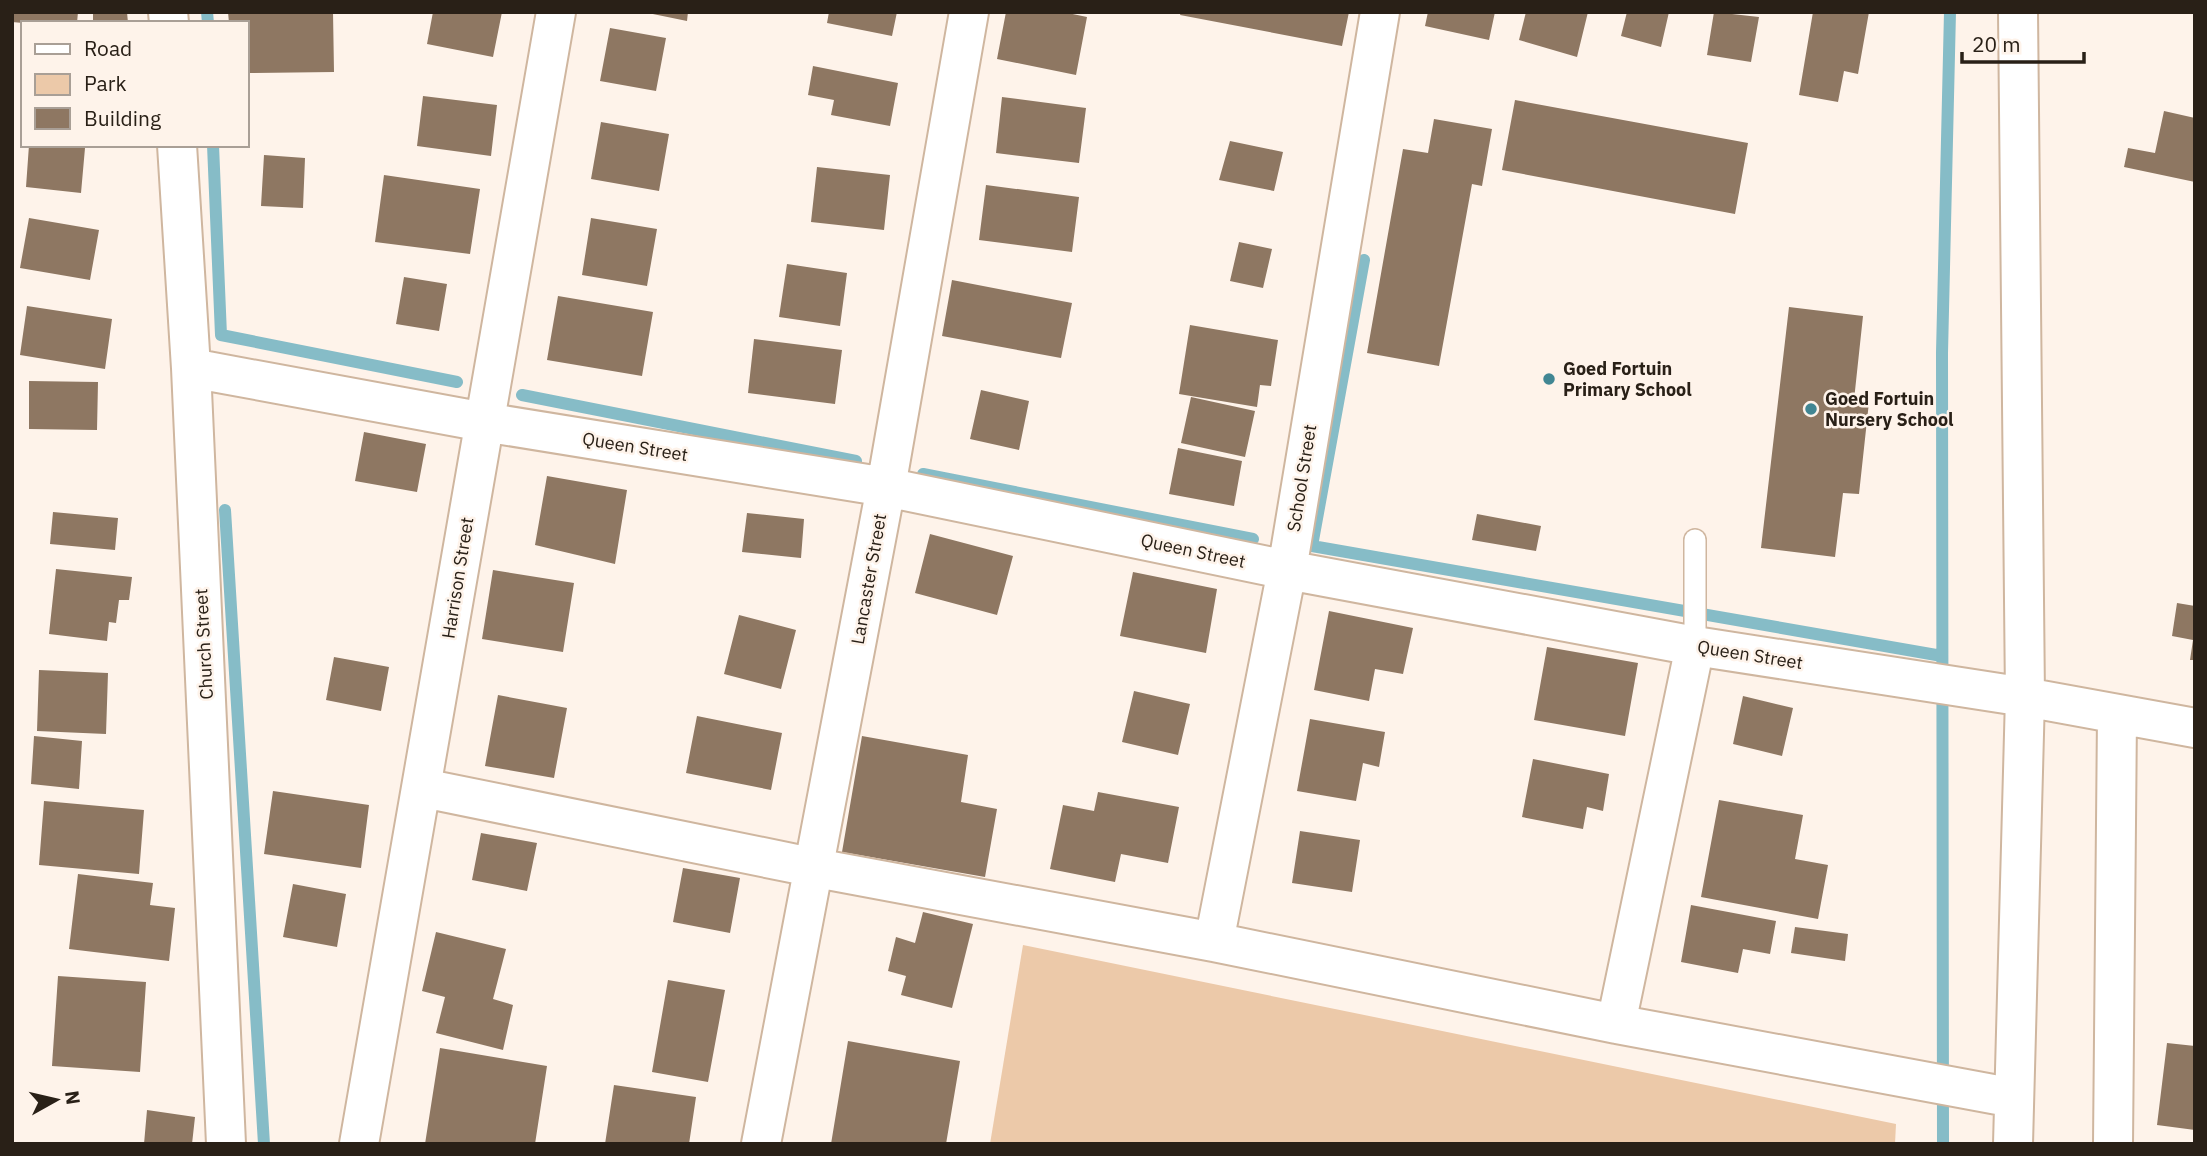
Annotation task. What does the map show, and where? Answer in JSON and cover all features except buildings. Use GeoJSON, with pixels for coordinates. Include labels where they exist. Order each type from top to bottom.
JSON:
{"type":"FeatureCollection","features":[{"type":"Feature","properties":{"kind":"street","name":"Harrison Street"},"geometry":{"type":"LineString","coordinates":[[359,1144],[556,12]]}},
{"type":"Feature","properties":{"kind":"street","name":"Lancaster Street"},"geometry":{"type":"LineString","coordinates":[[761,1144],[816,869],[969,12]]}},
{"type":"Feature","properties":{"kind":"street","name":"School Street"},"geometry":{"type":"LineString","coordinates":[[1214,942],[1287,570],[1380,12]]}},
{"type":"Feature","properties":{"kind":"street"},"geometry":{"type":"LineString","coordinates":[[2013,1144],[2025,697],[2018,12]]}},
{"type":"Feature","properties":{"kind":"street","name":"Church Street"},"geometry":{"type":"LineString","coordinates":[[177,147],[191,368],[226,1144]]}},
{"type":"Feature","properties":{"kind":"street","name":"Queen Street"},"geometry":{"type":"LineString","coordinates":[[191,368],[484,422],[886,487],[1287,570],[1695,637],[1909,679],[2195,728]]}},
{"type":"Feature","properties":{"kind":"street"},"geometry":{"type":"LineString","coordinates":[[1616,1024],[1695,637]]}},
{"type":"Feature","properties":{"kind":"street"},"geometry":{"type":"LineString","coordinates":[[2113,1144],[2117,716]]}},
{"type":"Feature","properties":{"kind":"street"},"geometry":{"type":"LineString","coordinates":[[423,788],[816,869],[1214,942],[1616,1024],[2014,1098]]}},
{"type":"Feature","properties":{"kind":"lane"},"geometry":{"type":"LineString","coordinates":[[1695,540],[1695,637]]}},
{"type":"Feature","properties":{"kind":"green space"},"geometry":{"type":"Polygon","coordinates":[[[1023,945],[1896,1124],[1895,1144],[990,1144],[1023,945]]]}},
{"type":"Feature","properties":{"kind":"waterway"},"geometry":{"type":"LineString","coordinates":[[207,12],[208,21]]}},
{"type":"Feature","properties":{"kind":"waterway"},"geometry":{"type":"LineString","coordinates":[[1943,1144],[1942,353],[1950,12]]}},
{"type":"Feature","properties":{"kind":"waterway"},"geometry":{"type":"LineString","coordinates":[[213,147],[221,335],[457,382]]}},
{"type":"Feature","properties":{"kind":"waterway"},"geometry":{"type":"LineString","coordinates":[[1364,260],[1312,546],[1942,656]]}},
{"type":"Feature","properties":{"kind":"waterway"},"geometry":{"type":"LineString","coordinates":[[522,395],[856,461]]}},
{"type":"Feature","properties":{"kind":"waterway"},"geometry":{"type":"LineString","coordinates":[[923,474],[1253,539]]}},
{"type":"Feature","properties":{"kind":"waterway"},"geometry":{"type":"LineString","coordinates":[[225,510],[264,1144]]}},
{"type":"Feature","properties":{"kind":"place","name":"Goed Fortuin Primary School"},"geometry":{"type":"Point","coordinates":[1549,379]}},
{"type":"Feature","properties":{"kind":"place","name":"Goed Fortuin Nursery School"},"geometry":{"type":"Point","coordinates":[1811,409]}}]}
